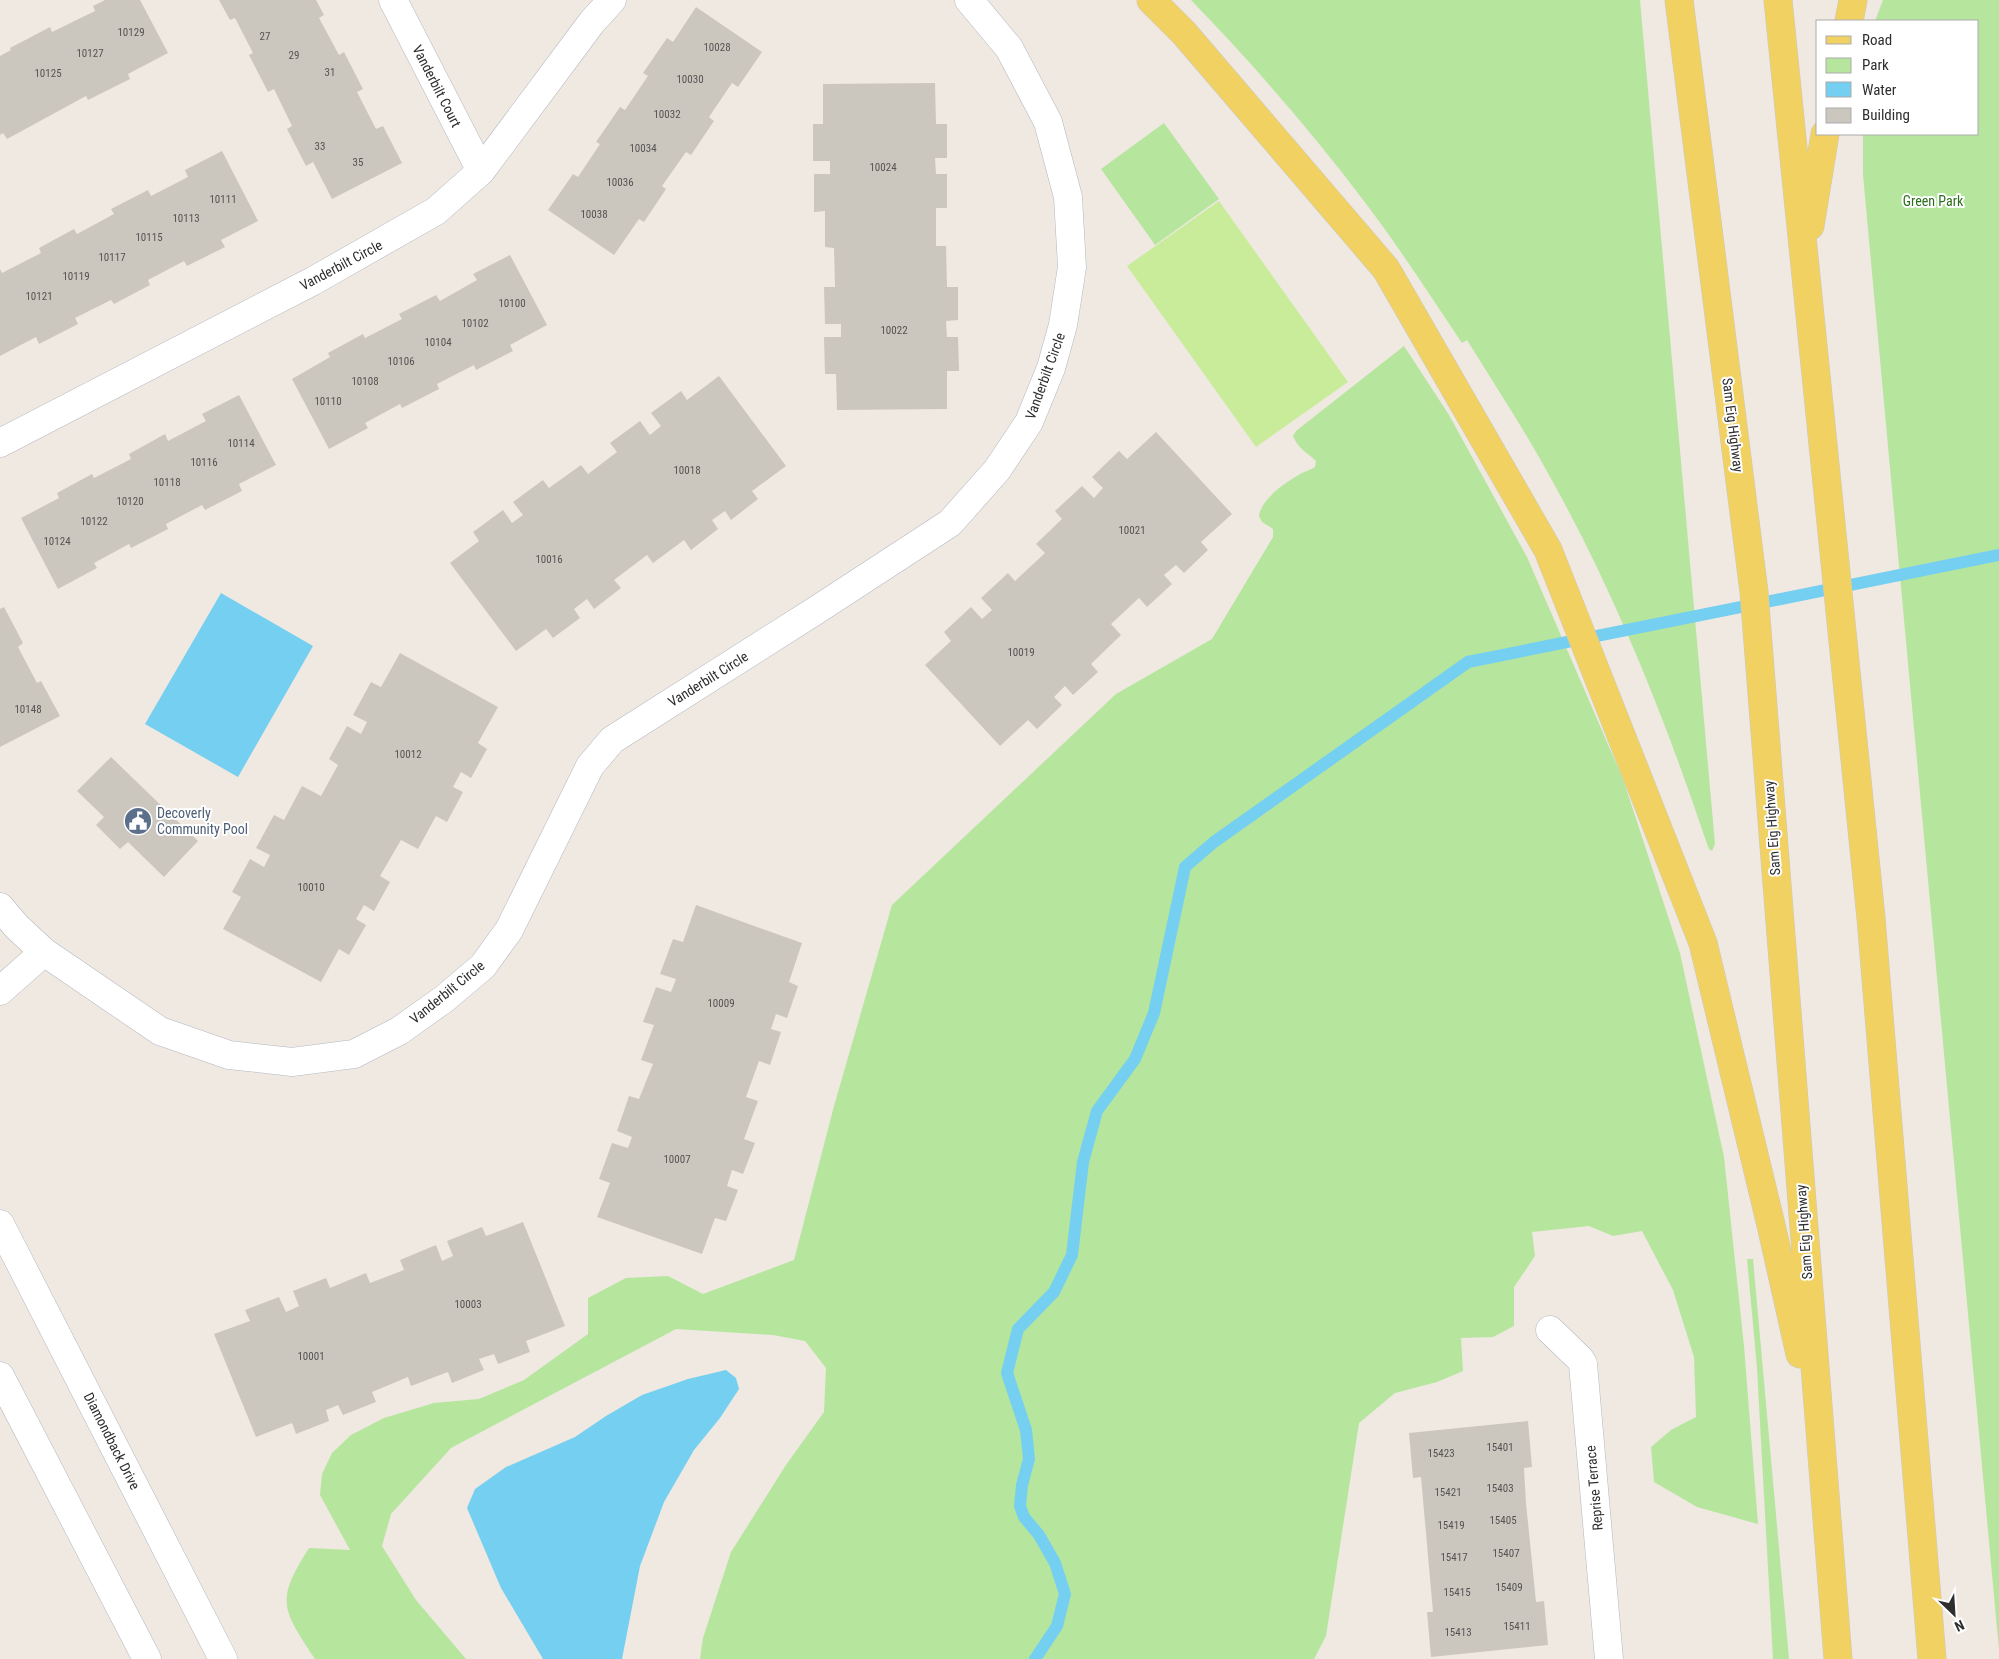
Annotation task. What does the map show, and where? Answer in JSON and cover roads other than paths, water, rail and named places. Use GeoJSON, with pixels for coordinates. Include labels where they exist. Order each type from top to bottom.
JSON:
{"type":"FeatureCollection","features":[{"type":"Feature","properties":{"kind":"main road"},"geometry":{"type":"LineString","coordinates":[[1151,0],[1184,33],[1386,269],[1548,550],[1703,942],[1772,1225],[1822,1455]]}},
{"type":"Feature","properties":{"kind":"main road","name":"Sam Eig Highway"},"geometry":{"type":"LineString","coordinates":[[1679,0],[1755,603],[1838,1659]]}},
{"type":"Feature","properties":{"kind":"main road"},"geometry":{"type":"LineString","coordinates":[[1778,0],[1871,918],[1932,1659]]}},
{"type":"Feature","properties":{"kind":"main road"},"geometry":{"type":"LineString","coordinates":[[1849,20],[1853,0]]}},
{"type":"Feature","properties":{"kind":"main road"},"geometry":{"type":"LineString","coordinates":[[1804,262],[1825,135]]}},
{"type":"Feature","properties":{"kind":"street","name":"Vanderbilt Court"},"geometry":{"type":"LineString","coordinates":[[393,0],[481,171]]}},
{"type":"Feature","properties":{"kind":"street","name":"Vanderbilt Circle"},"geometry":{"type":"LineString","coordinates":[[0,442],[383,242],[436,211],[481,171],[586,11],[612,0]]}},
{"type":"Feature","properties":{"kind":"street","name":"Vanderbilt Circle"},"geometry":{"type":"LineString","coordinates":[[6,924],[160,1031],[229,1054],[292,1062],[354,1054],[399,1031],[444,999],[483,966],[509,930],[590,766],[612,740],[950,523],[997,470],[1030,422],[1051,368],[1063,325],[1072,267],[1068,198],[1048,122],[1009,48],[969,0]]}},
{"type":"Feature","properties":{"kind":"street"},"geometry":{"type":"LineString","coordinates":[[0,991],[44,952]]}},
{"type":"Feature","properties":{"kind":"street","name":"Diamondback Drive"},"geometry":{"type":"LineString","coordinates":[[0,1224],[223,1659]]}},
{"type":"Feature","properties":{"kind":"street","name":"Reprise Terrace"},"geometry":{"type":"LineString","coordinates":[[1550,1330],[1580,1358],[1583,1364],[1609,1659]]}},
{"type":"Feature","properties":{"kind":"street"},"geometry":{"type":"LineString","coordinates":[[0,1376],[147,1659]]}},
{"type":"Feature","properties":{"kind":"water"},"geometry":{"type":"Polygon","coordinates":[[[221,593],[313,646],[238,777],[145,724],[221,593]]]}},
{"type":"Feature","properties":{"kind":"water"},"geometry":{"type":"Polygon","coordinates":[[[726,1370],[736,1378],[739,1389],[720,1418],[694,1450],[664,1502],[640,1566],[622,1659],[543,1659],[501,1588],[467,1508],[475,1489],[506,1467],[575,1437],[642,1395],[688,1379],[726,1370]]]}},
{"type":"Feature","properties":{"kind":"waterway"},"geometry":{"type":"LineString","coordinates":[[1035,1659],[1057,1626],[1065,1594],[1055,1563],[1039,1535],[1024,1517],[1020,1506],[1022,1485],[1029,1459],[1026,1430],[1007,1373],[1018,1329],[1054,1292],[1072,1255],[1083,1162],[1097,1111],[1135,1059],[1154,1013],[1185,867],[1214,842],[1468,662],[1999,555]]}},
{"type":"Feature","properties":{"kind":"place","name":"Decoverly Community Pool"},"geometry":{"type":"Point","coordinates":[138,821]}},
{"type":"Feature","properties":{"kind":"park label","name":"Green Park"},"geometry":{"type":"Point","coordinates":[1933,201]}}]}
